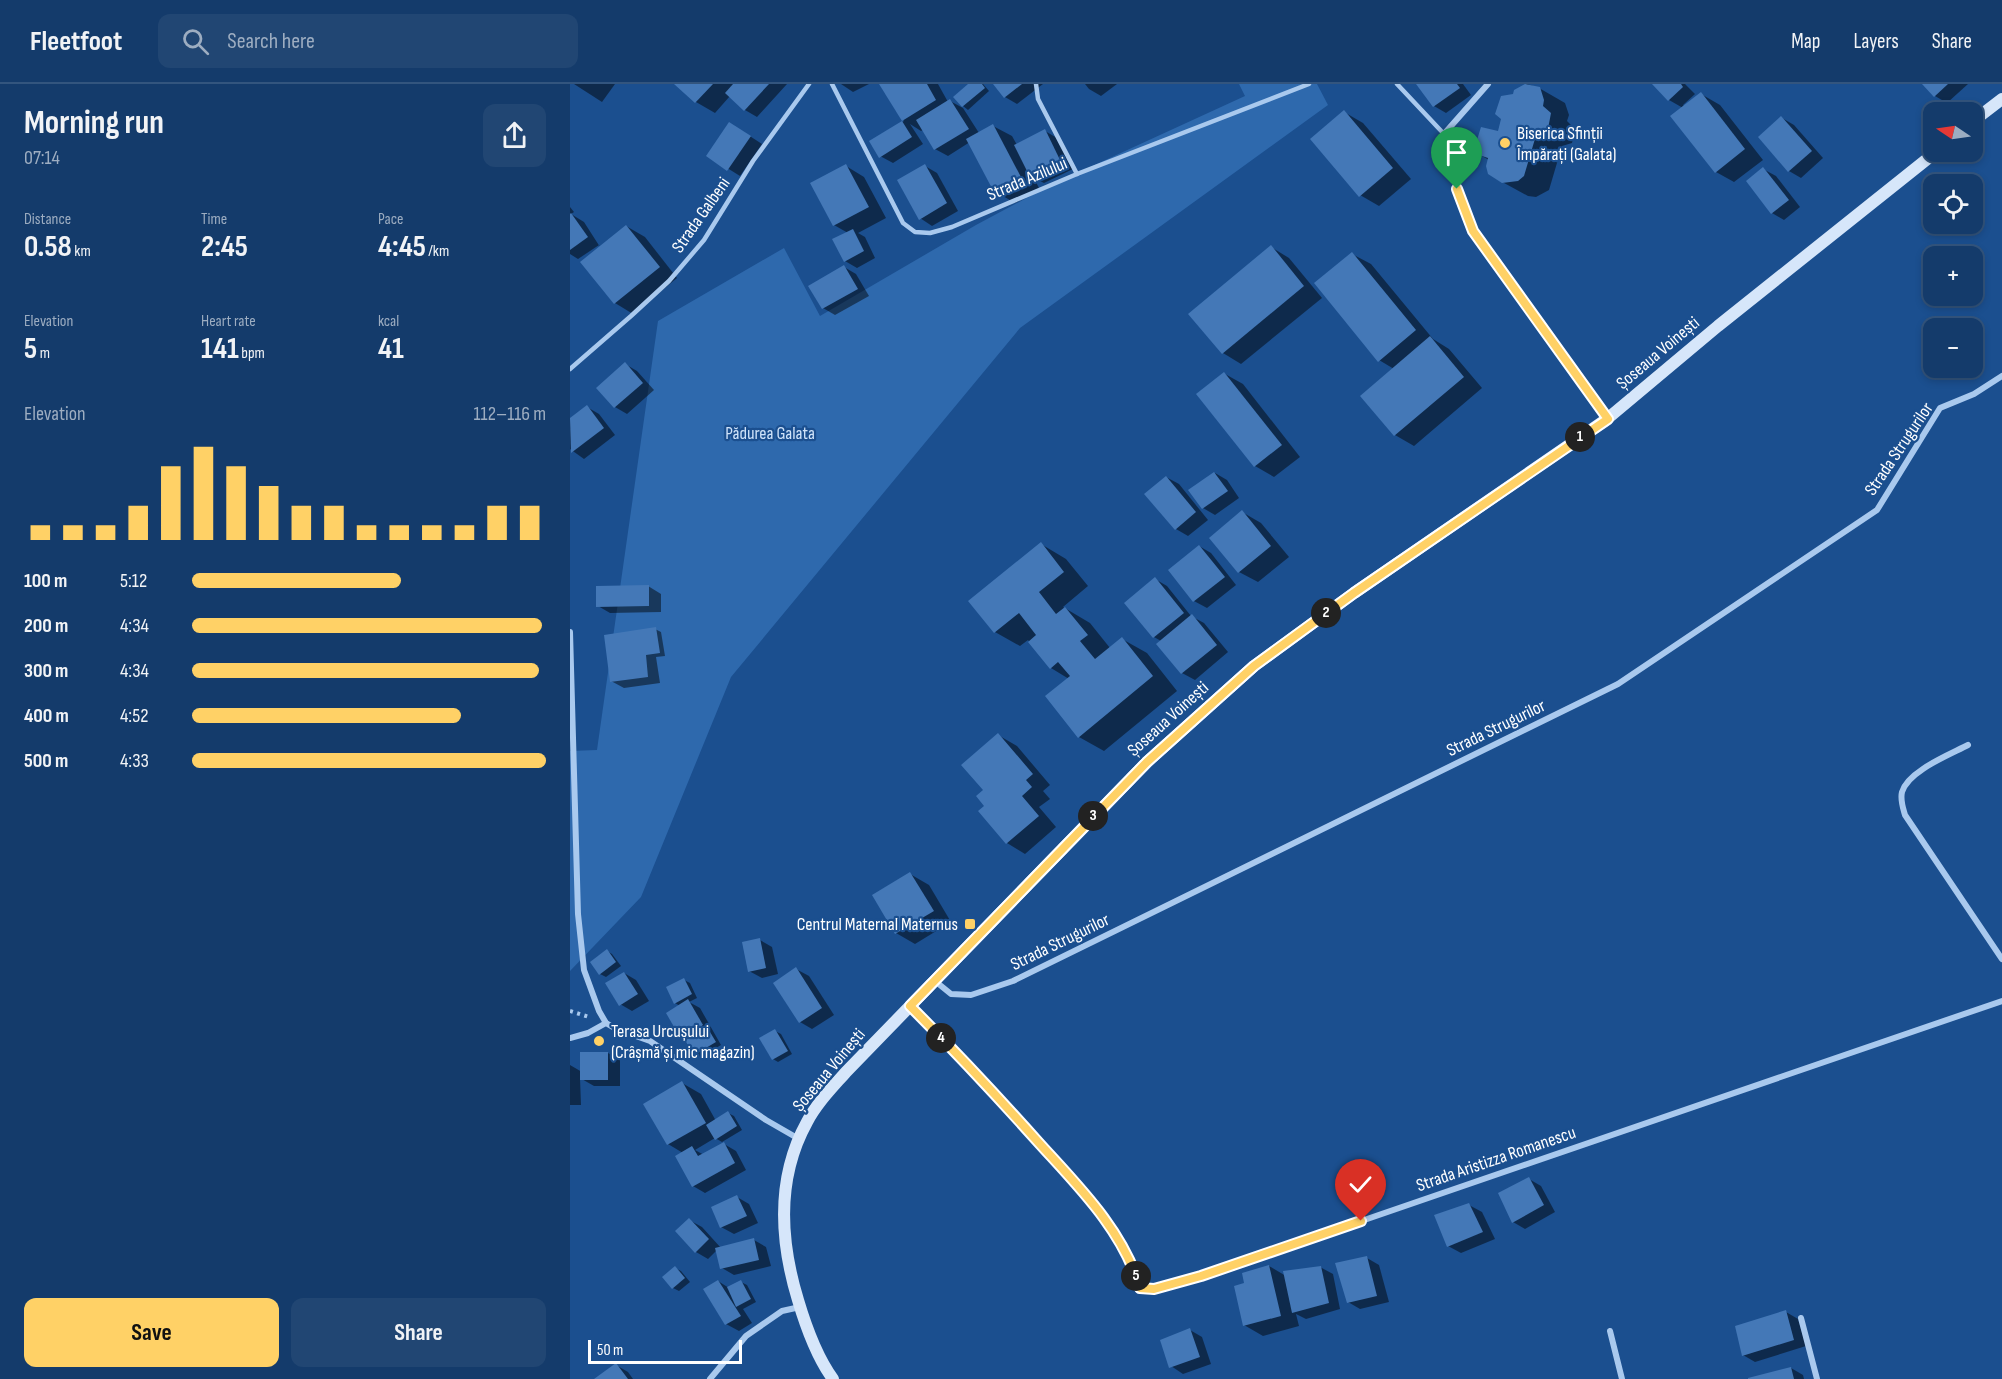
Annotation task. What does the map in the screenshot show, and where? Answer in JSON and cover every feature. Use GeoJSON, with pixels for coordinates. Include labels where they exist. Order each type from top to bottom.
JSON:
{"type":"FeatureCollection","features":[{"type":"Feature","properties":{"kind":"main road"},"geometry":{"type":"LineString","coordinates":[[1983,114],[2002,99]]}},
{"type":"Feature","properties":{"kind":"main road","name":"Șoseaua Voinești"},"geometry":{"type":"LineString","coordinates":[[833,1379],[813,1343],[791,1278],[783,1215],[786,1182],[799,1139],[817,1106],[846,1072],[1140,770],[1254,666],[1354,593],[1608,419],[1718,326],[1923,162]]}},
{"type":"Feature","properties":{"kind":"street"},"geometry":{"type":"LineString","coordinates":[[1488,84],[1444,134],[1457,189],[1473,231],[1608,419]]}},
{"type":"Feature","properties":{"kind":"street","name":"Strada Strugurilor"},"geometry":{"type":"LineString","coordinates":[[935,981],[951,994],[971,995],[1013,981],[1618,684],[1877,510],[1940,408],[1974,394],[2002,376]]}},
{"type":"Feature","properties":{"kind":"street"},"geometry":{"type":"LineString","coordinates":[[570,632],[578,914],[584,970],[599,1011],[606,1023],[650,1041],[766,1120],[799,1139]]}},
{"type":"Feature","properties":{"kind":"street"},"geometry":{"type":"LineString","coordinates":[[1968,745],[1913,775],[1901,794],[1902,804],[1905,815],[2001,956]]}},
{"type":"Feature","properties":{"kind":"street","name":"Strada Aristizza Romanescu"},"geometry":{"type":"LineString","coordinates":[[910,1006],[1003,1102],[1104,1216],[1135,1270],[1140,1288],[1154,1289],[1212,1272],[2002,1001]]}},
{"type":"Feature","properties":{"kind":"street"},"geometry":{"type":"LineString","coordinates":[[570,1038],[588,1034],[606,1023]]}},
{"type":"Feature","properties":{"kind":"street"},"geometry":{"type":"LineString","coordinates":[[710,1379],[746,1335],[782,1311],[800,1307]]}},
{"type":"Feature","properties":{"kind":"street"},"geometry":{"type":"LineString","coordinates":[[1801,1318],[1817,1379]]}},
{"type":"Feature","properties":{"kind":"street"},"geometry":{"type":"LineString","coordinates":[[1610,1331],[1622,1379]]}},
{"type":"Feature","properties":{"kind":"lane","name":"Strada Galbeni"},"geometry":{"type":"LineString","coordinates":[[570,369],[669,281],[704,240],[753,161],[809,84]]}},
{"type":"Feature","properties":{"kind":"lane","name":"Strada Azilului"},"geometry":{"type":"LineString","coordinates":[[832,84],[903,224],[915,232],[930,232],[952,227],[1077,174],[1309,84]]}},
{"type":"Feature","properties":{"kind":"lane"},"geometry":{"type":"LineString","coordinates":[[1036,84],[1038,99],[1077,174]]}},
{"type":"Feature","properties":{"kind":"lane"},"geometry":{"type":"LineString","coordinates":[[1397,84],[1444,134]]}},
{"type":"Feature","properties":{"kind":"green space","name":"Pădurea Galata"},"geometry":{"type":"Polygon","coordinates":[[[1239,84],[1317,84],[1328,105],[1020,328],[731,677],[641,897],[570,971],[570,751],[597,750],[658,321],[784,248],[820,316],[976,225],[1051,185],[1245,96],[1239,84]]]}},
{"type":"Feature","properties":{"kind":"building"},"geometry":{"type":"Polygon","coordinates":[[[674,84],[713,84],[695,103],[674,84]]]}},
{"type":"Feature","properties":{"kind":"building"},"geometry":{"type":"Polygon","coordinates":[[[733,84],[769,84],[744,111],[725,93],[733,84]]]}},
{"type":"Feature","properties":{"kind":"building"},"geometry":{"type":"Polygon","coordinates":[[[879,84],[927,84],[936,100],[902,121],[879,84]]]}},
{"type":"Feature","properties":{"kind":"building"},"geometry":{"type":"Polygon","coordinates":[[[968,84],[982,84],[985,88],[962,107],[953,97],[968,84]]]}},
{"type":"Feature","properties":{"kind":"building"},"geometry":{"type":"Polygon","coordinates":[[[993,84],[1022,84],[1004,98],[993,84]]]}},
{"type":"Feature","properties":{"kind":"building"},"geometry":{"type":"Polygon","coordinates":[[[1416,84],[1457,84],[1460,88],[1433,107],[1416,84]]]}},
{"type":"Feature","properties":{"kind":"building","name":"Biserica Sfinții Împărați (Galata)"},"geometry":{"type":"Polygon","coordinates":[[[1525,84],[1540,87],[1544,100],[1543,106],[1551,113],[1548,129],[1537,132],[1524,176],[1518,181],[1502,183],[1488,174],[1486,166],[1488,158],[1473,153],[1481,127],[1498,131],[1501,119],[1495,114],[1501,96],[1513,94],[1514,90],[1525,84]]]}},
{"type":"Feature","properties":{"kind":"building"},"geometry":{"type":"Polygon","coordinates":[[[1652,84],[1681,84],[1683,87],[1668,101],[1652,84]]]}},
{"type":"Feature","properties":{"kind":"building"},"geometry":{"type":"Polygon","coordinates":[[[1922,84],[1948,84],[1934,97],[1922,84]]]}},
{"type":"Feature","properties":{"kind":"building"},"geometry":{"type":"Polygon","coordinates":[[[1701,92],[1745,149],[1715,173],[1670,116],[1701,92]]]}},
{"type":"Feature","properties":{"kind":"building"},"geometry":{"type":"Polygon","coordinates":[[[950,99],[969,129],[934,150],[916,120],[950,99]]]}},
{"type":"Feature","properties":{"kind":"building"},"geometry":{"type":"Polygon","coordinates":[[[1344,110],[1393,168],[1359,197],[1310,139],[1344,110]]]}},
{"type":"Feature","properties":{"kind":"building"},"geometry":{"type":"Polygon","coordinates":[[[1781,116],[1812,151],[1788,172],[1758,137],[1781,116]]]}},
{"type":"Feature","properties":{"kind":"building"},"geometry":{"type":"Polygon","coordinates":[[[902,121],[912,137],[879,158],[869,141],[902,121]]]}},
{"type":"Feature","properties":{"kind":"building"},"geometry":{"type":"Polygon","coordinates":[[[729,122],[751,136],[727,171],[706,156],[729,122]]]}},
{"type":"Feature","properties":{"kind":"building"},"geometry":{"type":"Polygon","coordinates":[[[993,124],[1022,179],[995,194],[966,139],[993,124]]]}},
{"type":"Feature","properties":{"kind":"building"},"geometry":{"type":"Polygon","coordinates":[[[1045,129],[1061,162],[1030,177],[1014,145],[1045,129]]]}},
{"type":"Feature","properties":{"kind":"building"},"geometry":{"type":"Polygon","coordinates":[[[846,164],[869,207],[833,226],[810,183],[846,164]]]}},
{"type":"Feature","properties":{"kind":"building"},"geometry":{"type":"Polygon","coordinates":[[[925,164],[947,203],[919,220],[897,180],[925,164]]]}},
{"type":"Feature","properties":{"kind":"building"},"geometry":{"type":"Polygon","coordinates":[[[1763,167],[1789,200],[1771,214],[1746,181],[1763,167]]]}},
{"type":"Feature","properties":{"kind":"building"},"geometry":{"type":"Polygon","coordinates":[[[570,214],[588,237],[570,250],[570,214]]]}},
{"type":"Feature","properties":{"kind":"building"},"geometry":{"type":"Polygon","coordinates":[[[626,225],[660,267],[614,304],[580,262],[626,225]]]}},
{"type":"Feature","properties":{"kind":"building"},"geometry":{"type":"Polygon","coordinates":[[[853,229],[864,251],[844,262],[832,239],[853,229]]]}},
{"type":"Feature","properties":{"kind":"building"},"geometry":{"type":"Polygon","coordinates":[[[1271,245],[1304,286],[1222,354],[1188,314],[1271,245]]]}},
{"type":"Feature","properties":{"kind":"building"},"geometry":{"type":"Polygon","coordinates":[[[1352,252],[1416,330],[1378,362],[1314,283],[1352,252]]]}},
{"type":"Feature","properties":{"kind":"building"},"geometry":{"type":"Polygon","coordinates":[[[844,265],[858,289],[822,309],[808,286],[844,265]]]}},
{"type":"Feature","properties":{"kind":"building"},"geometry":{"type":"Polygon","coordinates":[[[1430,336],[1464,377],[1394,436],[1360,396],[1430,336]]]}},
{"type":"Feature","properties":{"kind":"building"},"geometry":{"type":"Polygon","coordinates":[[[625,362],[643,383],[614,408],[596,388],[625,362]]]}},
{"type":"Feature","properties":{"kind":"building"},"geometry":{"type":"Polygon","coordinates":[[[1224,372],[1282,445],[1254,467],[1196,394],[1224,372]]]}},
{"type":"Feature","properties":{"kind":"building"},"geometry":{"type":"Polygon","coordinates":[[[587,405],[604,428],[571,453],[570,418],[587,405]]]}},
{"type":"Feature","properties":{"kind":"building"},"geometry":{"type":"Polygon","coordinates":[[[1214,472],[1228,491],[1202,509],[1188,490],[1214,472]]]}},
{"type":"Feature","properties":{"kind":"building"},"geometry":{"type":"Polygon","coordinates":[[[1166,476],[1196,512],[1175,530],[1144,494],[1166,476]]]}},
{"type":"Feature","properties":{"kind":"building"},"geometry":{"type":"Polygon","coordinates":[[[1242,510],[1271,546],[1238,573],[1209,538],[1242,510]]]}},
{"type":"Feature","properties":{"kind":"building"},"geometry":{"type":"Polygon","coordinates":[[[1041,542],[1064,572],[1039,592],[1056,614],[1065,607],[1088,635],[1080,641],[1095,659],[1122,637],[1153,676],[1078,738],[1045,696],[1070,676],[1058,662],[1050,669],[1028,642],[1036,635],[1019,613],[994,633],[968,601],[1041,542]]]}},
{"type":"Feature","properties":{"kind":"building"},"geometry":{"type":"Polygon","coordinates":[[[1199,545],[1225,577],[1193,602],[1168,570],[1199,545]]]}},
{"type":"Feature","properties":{"kind":"building"},"geometry":{"type":"Polygon","coordinates":[[[1155,577],[1184,613],[1153,638],[1124,603],[1155,577]]]}},
{"type":"Feature","properties":{"kind":"building"},"geometry":{"type":"Polygon","coordinates":[[[649,585],[649,606],[596,607],[596,586],[649,585]]]}},
{"type":"Feature","properties":{"kind":"building"},"geometry":{"type":"Polygon","coordinates":[[[1192,614],[1217,645],[1181,674],[1156,644],[1192,614]]]}},
{"type":"Feature","properties":{"kind":"building"},"geometry":{"type":"Polygon","coordinates":[[[656,627],[660,653],[646,655],[648,677],[610,682],[604,635],[656,627]]]}},
{"type":"Feature","properties":{"kind":"building"},"geometry":{"type":"Polygon","coordinates":[[[998,733],[1033,774],[1026,780],[1032,787],[1022,796],[1039,816],[1006,844],[978,811],[984,806],[976,796],[983,790],[961,765],[998,733]]]}},
{"type":"Feature","properties":{"kind":"building"},"geometry":{"type":"Polygon","coordinates":[[[910,872],[934,911],[895,934],[872,895],[910,872]]]}},
{"type":"Feature","properties":{"kind":"building"},"geometry":{"type":"Polygon","coordinates":[[[760,938],[766,968],[748,972],[742,942],[760,938]]]}},
{"type":"Feature","properties":{"kind":"building"},"geometry":{"type":"Polygon","coordinates":[[[607,949],[616,962],[599,975],[590,962],[607,949]]]}},
{"type":"Feature","properties":{"kind":"building"},"geometry":{"type":"Polygon","coordinates":[[[796,967],[822,1008],[799,1023],[773,983],[796,967]]]}},
{"type":"Feature","properties":{"kind":"building"},"geometry":{"type":"Polygon","coordinates":[[[624,972],[638,994],[619,1006],[605,983],[624,972]]]}},
{"type":"Feature","properties":{"kind":"building"},"geometry":{"type":"Polygon","coordinates":[[[684,978],[692,994],[674,1004],[666,987],[684,978]]]}},
{"type":"Feature","properties":{"kind":"building"},"geometry":{"type":"Polygon","coordinates":[[[688,999],[703,1025],[681,1039],[666,1013],[688,999]]]}},
{"type":"Feature","properties":{"kind":"building"},"geometry":{"type":"Polygon","coordinates":[[[707,1027],[716,1042],[694,1055],[685,1040],[707,1027]]]}},
{"type":"Feature","properties":{"kind":"building"},"geometry":{"type":"Polygon","coordinates":[[[775,1029],[788,1051],[772,1060],[759,1038],[775,1029]]]}},
{"type":"Feature","properties":{"kind":"building"},"geometry":{"type":"Polygon","coordinates":[[[580,1052],[608,1052],[608,1080],[580,1080],[580,1052]]]}},
{"type":"Feature","properties":{"kind":"building"},"geometry":{"type":"Polygon","coordinates":[[[682,1081],[706,1123],[667,1145],[643,1104],[682,1081]]]}},
{"type":"Feature","properties":{"kind":"building"},"geometry":{"type":"Polygon","coordinates":[[[728,1111],[737,1126],[715,1140],[706,1125],[728,1111]]]}},
{"type":"Feature","properties":{"kind":"building"},"geometry":{"type":"Polygon","coordinates":[[[724,1142],[735,1163],[692,1187],[675,1156],[692,1146],[698,1156],[724,1142]]]}},
{"type":"Feature","properties":{"kind":"building"},"geometry":{"type":"Polygon","coordinates":[[[1529,1177],[1544,1205],[1512,1223],[1498,1193],[1529,1177]]]}},
{"type":"Feature","properties":{"kind":"building"},"geometry":{"type":"Polygon","coordinates":[[[737,1195],[747,1216],[720,1228],[711,1207],[737,1195]]]}},
{"type":"Feature","properties":{"kind":"building"},"geometry":{"type":"Polygon","coordinates":[[[1469,1203],[1483,1232],[1447,1247],[1434,1215],[1469,1203]]]}},
{"type":"Feature","properties":{"kind":"building"},"geometry":{"type":"Polygon","coordinates":[[[689,1218],[709,1239],[695,1253],[675,1231],[689,1218]]]}},
{"type":"Feature","properties":{"kind":"building"},"geometry":{"type":"Polygon","coordinates":[[[754,1238],[759,1260],[720,1269],[715,1248],[754,1238]]]}},
{"type":"Feature","properties":{"kind":"building"},"geometry":{"type":"Polygon","coordinates":[[[1367,1256],[1377,1296],[1347,1303],[1335,1263],[1367,1256]]]}},
{"type":"Feature","properties":{"kind":"building"},"geometry":{"type":"Polygon","coordinates":[[[1269,1265],[1281,1316],[1243,1326],[1234,1286],[1244,1283],[1242,1273],[1269,1265]]]}},
{"type":"Feature","properties":{"kind":"building"},"geometry":{"type":"Polygon","coordinates":[[[675,1266],[685,1278],[672,1289],[662,1277],[675,1266]]]}},
{"type":"Feature","properties":{"kind":"building"},"geometry":{"type":"Polygon","coordinates":[[[1321,1266],[1329,1303],[1292,1313],[1283,1271],[1321,1266]]]}},
{"type":"Feature","properties":{"kind":"building"},"geometry":{"type":"Polygon","coordinates":[[[718,1280],[741,1316],[725,1325],[703,1289],[718,1280]]]}},
{"type":"Feature","properties":{"kind":"building"},"geometry":{"type":"Polygon","coordinates":[[[741,1280],[751,1299],[736,1307],[727,1287],[741,1280]]]}},
{"type":"Feature","properties":{"kind":"building"},"geometry":{"type":"Polygon","coordinates":[[[1786,1310],[1794,1340],[1742,1356],[1735,1326],[1786,1310]]]}},
{"type":"Feature","properties":{"kind":"building"},"geometry":{"type":"Polygon","coordinates":[[[1190,1328],[1200,1357],[1169,1368],[1160,1340],[1190,1328]]]}},
{"type":"Feature","properties":{"kind":"building"},"geometry":{"type":"Polygon","coordinates":[[[616,1363],[628,1379],[594,1379],[616,1363]]]}},
{"type":"Feature","properties":{"kind":"building"},"geometry":{"type":"Polygon","coordinates":[[[1791,1367],[1794,1379],[1748,1379],[1748,1378],[1791,1367]]]}},
{"type":"Feature","properties":{"kind":"place","name":"Biserica Sfinții Împărați (Galata)"},"geometry":{"type":"Point","coordinates":[1505,143]}},
{"type":"Feature","properties":{"kind":"place","name":"Centrul Maternal Maternus"},"geometry":{"type":"Point","coordinates":[970,924]}},
{"type":"Feature","properties":{"kind":"place","name":"Terasa Urcușului (Crâșmă și mic magazin)"},"geometry":{"type":"Point","coordinates":[599,1041]}},
{"type":"Feature","properties":{"kind":"route"},"geometry":{"type":"LineString","coordinates":[[1361,1221],[1201,1276],[1154,1289],[1140,1288],[1135,1270],[1104,1216],[1003,1102],[910,1006],[1147,762],[1254,666],[1354,593],[1608,419],[1473,231],[1457,189]]}}]}
